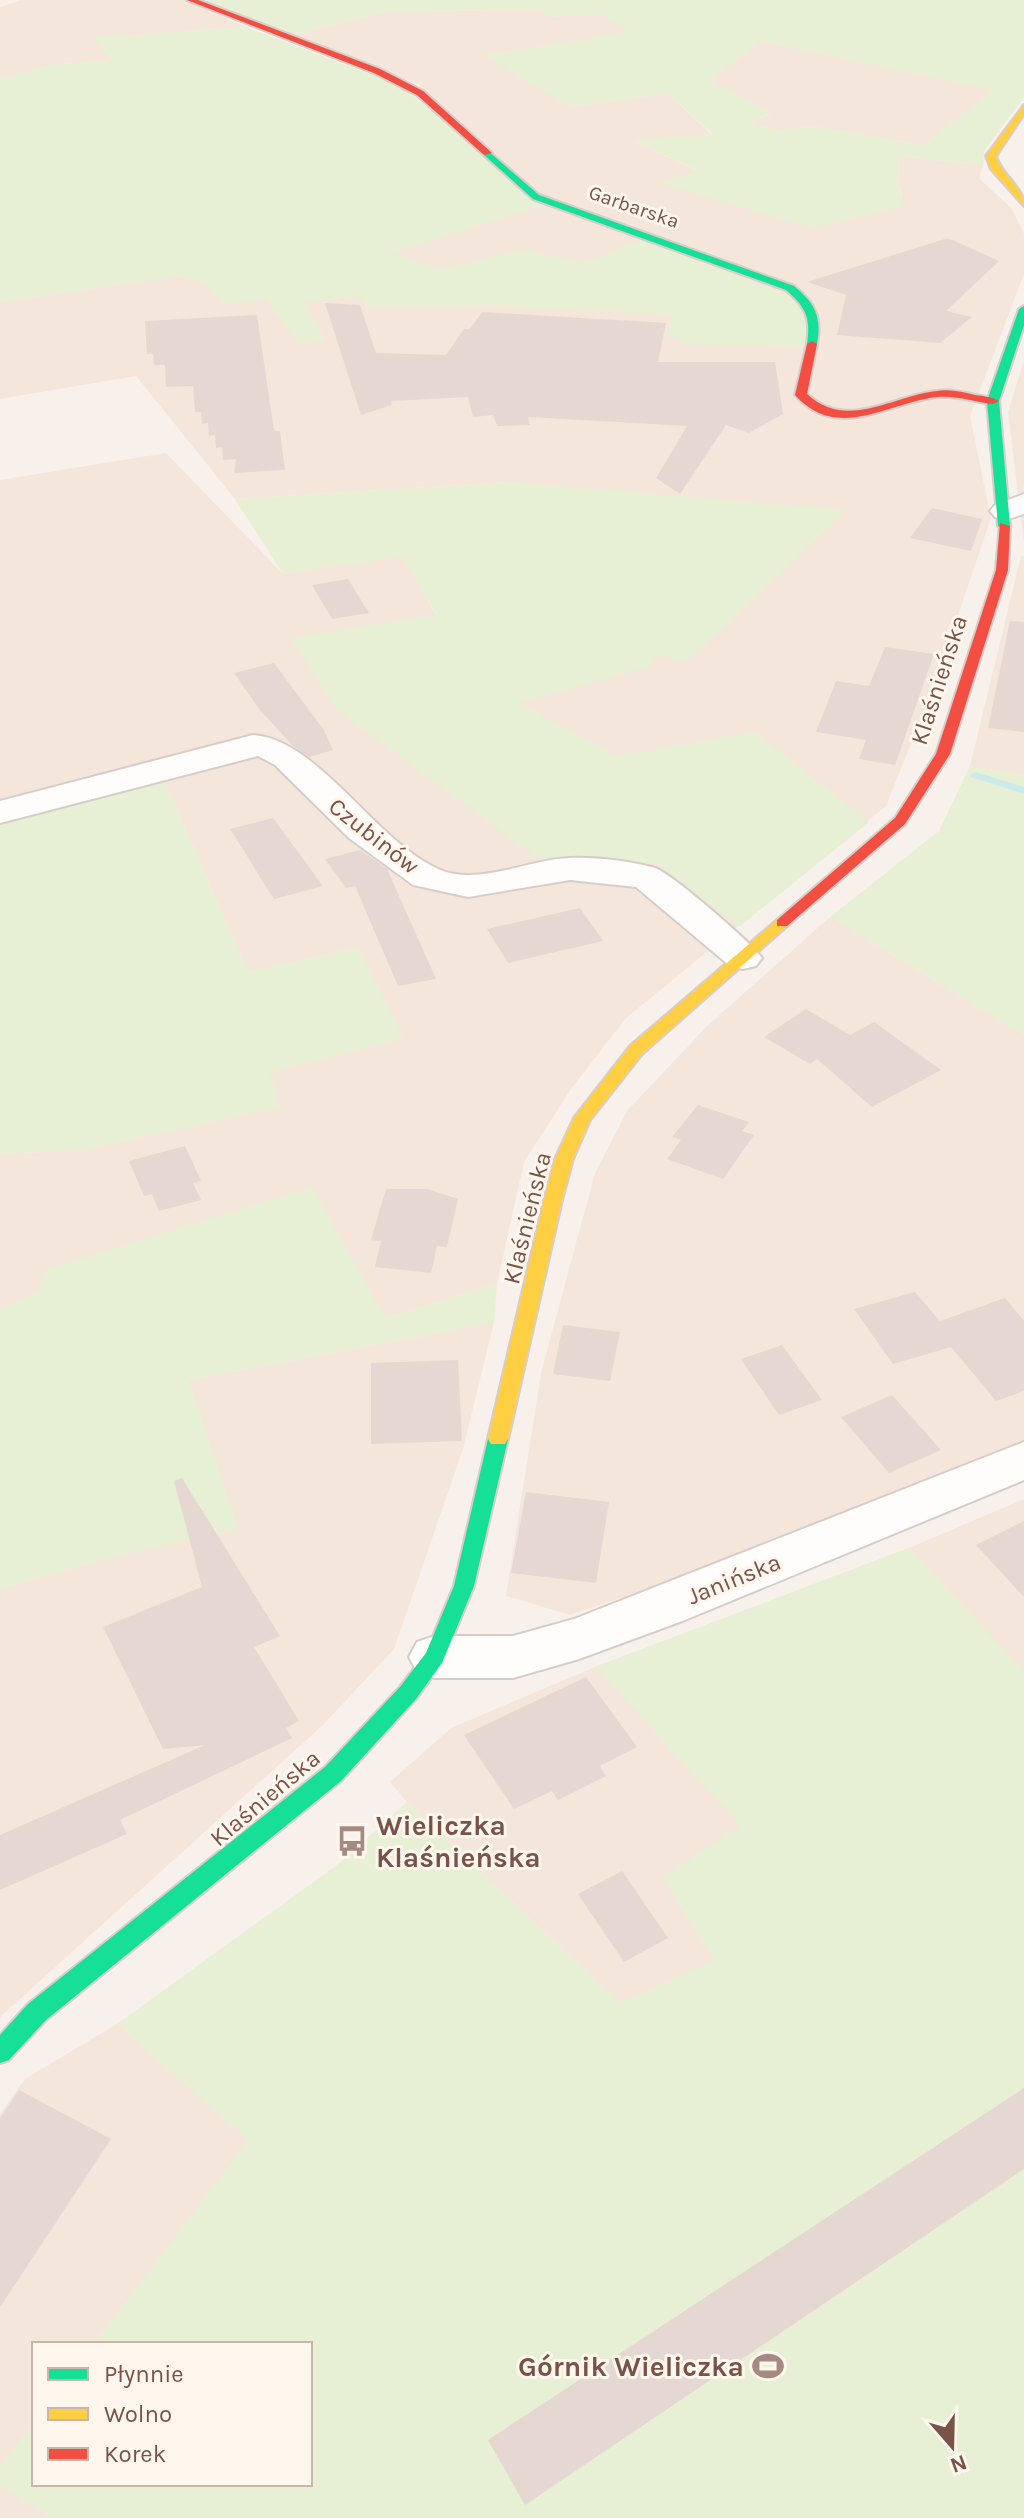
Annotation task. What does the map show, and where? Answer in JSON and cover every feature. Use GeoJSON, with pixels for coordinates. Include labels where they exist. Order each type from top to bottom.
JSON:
{"type":"FeatureCollection","features":[{"type":"Feature","properties":{"kind":"street","name":"Garbarska"},"geometry":{"type":"LineString","coordinates":[[191,0],[377,71],[420,93],[536,197],[790,288],[814,307],[817,321],[801,395],[809,407],[835,415],[869,413],[939,394],[993,401]]}},
{"type":"Feature","properties":{"kind":"street"},"geometry":{"type":"LineString","coordinates":[[1024,108],[991,156],[994,167],[1024,203]]}},
{"type":"Feature","properties":{"kind":"street","name":"Klaśnieńska"},"geometry":{"type":"LineString","coordinates":[[0,2052],[37,2012],[333,1774],[408,1693],[435,1657],[464,1586],[564,1159],[582,1118],[636,1050],[900,821],[943,754],[1002,570],[1015,548],[1014,507],[993,401],[1024,309]]}},
{"type":"Feature","properties":{"kind":"street","name":"Czubinów"},"geometry":{"type":"LineString","coordinates":[[0,812],[54,800],[217,753],[253,745],[266,746],[287,758],[335,807],[426,877],[468,886],[570,869],[612,871],[646,877],[743,958]]}},
{"type":"Feature","properties":{"kind":"street","name":"Janińska"},"geometry":{"type":"LineString","coordinates":[[435,1657],[513,1657],[579,1638],[682,1600],[1024,1460]]}},
{"type":"Feature","properties":{"kind":"shaded area"},"geometry":{"type":"Polygon","coordinates":[[[21,0],[185,0],[246,27],[95,38],[113,61],[57,64],[0,79],[0,7],[21,0]]]}},
{"type":"Feature","properties":{"kind":"shaded area"},"geometry":{"type":"Polygon","coordinates":[[[541,10],[551,17],[601,14],[631,32],[485,55],[570,107],[668,93],[712,135],[634,141],[697,171],[662,183],[902,196],[898,184],[899,156],[983,165],[979,178],[1012,209],[1024,234],[1024,274],[970,416],[991,518],[933,689],[886,806],[626,1018],[571,1089],[524,1162],[497,1284],[385,1318],[37,1293],[0,1308],[0,1154],[83,1150],[280,1107],[269,1072],[403,1038],[358,948],[248,972],[165,782],[0,817],[0,480],[166,453],[283,574],[402,556],[437,616],[336,708],[585,491],[512,482],[235,499],[136,376],[0,399],[0,302],[179,276],[206,283],[390,252],[431,96],[420,85],[293,35],[388,11],[541,10]]]}},
{"type":"Feature","properties":{"kind":"shaded area"},"geometry":{"type":"Polygon","coordinates":[[[761,41],[994,90],[924,145],[809,126],[781,131],[750,123],[770,114],[709,81],[761,41]]]}},
{"type":"Feature","properties":{"kind":"shaded area"},"geometry":{"type":"Polygon","coordinates":[[[1024,360],[1024,542],[1008,412],[1024,360]]]}},
{"type":"Feature","properties":{"kind":"shaded area"},"geometry":{"type":"Polygon","coordinates":[[[1021,556],[1024,556],[1024,775],[970,766],[1021,556]]]}},
{"type":"Feature","properties":{"kind":"shaded area"},"geometry":{"type":"Polygon","coordinates":[[[830,917],[1024,1035],[1024,1442],[739,1558],[570,1615],[506,1596],[541,1373],[595,1173],[627,1111],[707,1026],[830,917]]]}},
{"type":"Feature","properties":{"kind":"shaded area"},"geometry":{"type":"Polygon","coordinates":[[[494,1322],[463,1449],[394,1649],[323,1725],[0,2017],[0,1589],[116,1556],[189,1380],[494,1322]]]}},
{"type":"Feature","properties":{"kind":"shaded area"},"geometry":{"type":"Polygon","coordinates":[[[1024,1499],[1024,2061],[817,2189],[407,1802],[390,1782],[451,1728],[595,1667],[909,1548],[1024,1499]]]}},
{"type":"Feature","properties":{"kind":"shaded area"},"geometry":{"type":"Polygon","coordinates":[[[117,2024],[249,2140],[96,2342],[32,2342],[32,2426],[0,2467],[0,2114],[25,2079],[117,2024]]]}},
{"type":"Feature","properties":{"kind":"shaded area"},"geometry":{"type":"Polygon","coordinates":[[[0,2485],[52,2518],[0,2518],[0,2485]]]}},
{"type":"Feature","properties":{"kind":"green space"},"geometry":{"type":"Polygon","coordinates":[[[204,0],[1024,0],[1024,97],[984,151],[983,165],[899,156],[898,184],[904,206],[813,228],[660,183],[696,170],[632,140],[712,134],[668,93],[570,107],[484,55],[630,32],[601,14],[551,17],[541,10],[388,11],[293,35],[204,0]],[[761,41],[710,81],[771,113],[751,123],[781,131],[809,126],[924,145],[993,90],[761,41]]]}},
{"type":"Feature","properties":{"kind":"green space"},"geometry":{"type":"Polygon","coordinates":[[[246,27],[399,85],[547,204],[392,253],[441,270],[521,249],[585,263],[643,239],[800,300],[810,318],[802,347],[679,344],[680,338],[666,337],[672,315],[496,306],[368,306],[362,297],[304,302],[326,340],[300,344],[265,299],[223,305],[205,283],[180,276],[0,302],[0,79],[57,64],[112,61],[94,38],[246,27]]]}},
{"type":"Feature","properties":{"kind":"green space"},"geometry":{"type":"Polygon","coordinates":[[[512,482],[847,510],[686,662],[657,655],[647,667],[520,703],[616,756],[755,732],[869,822],[739,927],[655,863],[542,862],[336,709],[291,638],[437,615],[402,557],[283,574],[235,499],[512,482]]]}},
{"type":"Feature","properties":{"kind":"green space"},"geometry":{"type":"Polygon","coordinates":[[[970,766],[1024,775],[1024,1035],[830,917],[939,831],[970,766]]]}},
{"type":"Feature","properties":{"kind":"green space"},"geometry":{"type":"Polygon","coordinates":[[[165,782],[248,972],[358,948],[404,1038],[270,1072],[281,1107],[83,1150],[0,1154],[0,817],[165,782]]]}},
{"type":"Feature","properties":{"kind":"green space"},"geometry":{"type":"Polygon","coordinates":[[[312,1187],[385,1318],[497,1284],[494,1322],[189,1380],[239,1530],[116,1556],[0,1589],[0,1308],[37,1293],[45,1270],[312,1187]]]}},
{"type":"Feature","properties":{"kind":"green space"},"geometry":{"type":"Polygon","coordinates":[[[909,1548],[1024,1671],[1024,2518],[52,2518],[0,2485],[0,2467],[32,2426],[32,2486],[312,2486],[312,2342],[96,2342],[248,2140],[117,2024],[341,1862],[407,1802],[620,2003],[714,1960],[662,1877],[741,1826],[595,1667],[909,1548]]]}},
{"type":"Feature","properties":{"kind":"building"},"geometry":{"type":"Polygon","coordinates":[[[948,238],[999,261],[946,311],[972,317],[940,343],[837,335],[846,295],[807,282],[948,238]]]}},
{"type":"Feature","properties":{"kind":"building"},"geometry":{"type":"Polygon","coordinates":[[[325,303],[360,305],[376,353],[446,355],[464,329],[470,329],[482,312],[666,323],[658,362],[775,362],[783,414],[749,433],[726,425],[680,494],[656,478],[687,426],[528,417],[530,425],[497,426],[493,415],[473,417],[468,397],[391,401],[392,405],[361,415],[325,303]]]}},
{"type":"Feature","properties":{"kind":"building"},"geometry":{"type":"Polygon","coordinates":[[[257,315],[274,431],[280,431],[285,470],[234,473],[236,459],[223,460],[222,447],[216,448],[215,435],[209,436],[208,423],[202,424],[201,412],[195,412],[193,386],[166,387],[165,365],[154,365],[153,354],[147,354],[145,321],[257,315]]]}},
{"type":"Feature","properties":{"kind":"building"},"geometry":{"type":"Polygon","coordinates":[[[932,508],[982,519],[971,551],[910,538],[932,508]]]}},
{"type":"Feature","properties":{"kind":"building"},"geometry":{"type":"Polygon","coordinates":[[[348,579],[369,613],[332,619],[312,585],[348,579]]]}},
{"type":"Feature","properties":{"kind":"building"},"geometry":{"type":"Polygon","coordinates":[[[1010,621],[1024,622],[1024,732],[988,728],[1010,621]]]}},
{"type":"Feature","properties":{"kind":"building"},"geometry":{"type":"Polygon","coordinates":[[[885,647],[934,654],[895,765],[859,759],[866,740],[816,732],[836,681],[869,686],[885,647]]]}},
{"type":"Feature","properties":{"kind":"building"},"geometry":{"type":"Polygon","coordinates":[[[274,663],[324,730],[333,750],[309,757],[293,746],[259,709],[234,673],[274,663]]]}},
{"type":"Feature","properties":{"kind":"building"},"geometry":{"type":"Polygon","coordinates":[[[273,818],[323,886],[274,899],[230,829],[273,818]]]}},
{"type":"Feature","properties":{"kind":"building"},"geometry":{"type":"Polygon","coordinates":[[[360,850],[387,869],[436,979],[398,986],[355,886],[346,888],[325,859],[360,850]]]}},
{"type":"Feature","properties":{"kind":"building"},"geometry":{"type":"Polygon","coordinates":[[[580,908],[603,941],[508,963],[487,929],[580,908]]]}},
{"type":"Feature","properties":{"kind":"building"},"geometry":{"type":"Polygon","coordinates":[[[806,1009],[850,1035],[874,1022],[941,1070],[872,1107],[817,1059],[810,1064],[764,1037],[806,1009]]]}},
{"type":"Feature","properties":{"kind":"building"},"geometry":{"type":"Polygon","coordinates":[[[698,1105],[749,1122],[742,1131],[754,1135],[723,1179],[667,1159],[681,1140],[672,1137],[698,1105]]]}},
{"type":"Feature","properties":{"kind":"building"},"geometry":{"type":"Polygon","coordinates":[[[185,1146],[201,1181],[193,1183],[201,1200],[159,1211],[152,1194],[144,1196],[129,1161],[185,1146]]]}},
{"type":"Feature","properties":{"kind":"building"},"geometry":{"type":"Polygon","coordinates":[[[386,1189],[427,1189],[458,1199],[447,1247],[437,1246],[431,1273],[375,1267],[381,1241],[371,1240],[386,1189]]]}},
{"type":"Feature","properties":{"kind":"building"},"geometry":{"type":"Polygon","coordinates":[[[915,1292],[940,1321],[1005,1298],[1024,1321],[1024,1391],[996,1401],[951,1347],[893,1364],[854,1309],[915,1292]]]}},
{"type":"Feature","properties":{"kind":"building"},"geometry":{"type":"Polygon","coordinates":[[[563,1325],[620,1332],[610,1381],[553,1374],[563,1325]]]}},
{"type":"Feature","properties":{"kind":"building"},"geometry":{"type":"Polygon","coordinates":[[[782,1345],[822,1400],[779,1415],[741,1359],[782,1345]]]}},
{"type":"Feature","properties":{"kind":"building"},"geometry":{"type":"Polygon","coordinates":[[[458,1360],[462,1441],[371,1444],[371,1363],[458,1360]]]}},
{"type":"Feature","properties":{"kind":"building"},"geometry":{"type":"Polygon","coordinates":[[[892,1395],[941,1450],[889,1473],[841,1417],[892,1395]]]}},
{"type":"Feature","properties":{"kind":"building"},"geometry":{"type":"Polygon","coordinates":[[[182,1478],[280,1636],[254,1647],[299,1721],[286,1728],[292,1738],[120,1820],[127,1834],[0,1890],[0,1835],[205,1745],[163,1749],[103,1627],[202,1587],[174,1481],[182,1478]]]}},
{"type":"Feature","properties":{"kind":"building"},"geometry":{"type":"Polygon","coordinates":[[[526,1492],[609,1502],[596,1583],[511,1573],[526,1492]]]}},
{"type":"Feature","properties":{"kind":"building"},"geometry":{"type":"Polygon","coordinates":[[[1024,1521],[1024,1597],[976,1545],[1024,1521]]]}},
{"type":"Feature","properties":{"kind":"building"},"geometry":{"type":"Polygon","coordinates":[[[586,1677],[637,1747],[600,1766],[606,1776],[558,1800],[552,1791],[514,1809],[464,1735],[586,1677]]]}},
{"type":"Feature","properties":{"kind":"building"},"geometry":{"type":"Polygon","coordinates":[[[622,1871],[668,1938],[624,1962],[578,1894],[622,1871]]]}},
{"type":"Feature","properties":{"kind":"building"},"geometry":{"type":"Polygon","coordinates":[[[1024,2088],[1024,2169],[525,2505],[488,2440],[1024,2088]]]}},
{"type":"Feature","properties":{"kind":"building"},"geometry":{"type":"Polygon","coordinates":[[[19,2090],[111,2139],[0,2307],[0,2118],[19,2090]]]}},
{"type":"Feature","properties":{"kind":"waterway"},"geometry":{"type":"LineString","coordinates":[[975,775],[1024,791]]}},
{"type":"Feature","properties":{"kind":"traffic: fast"},"geometry":{"type":"LineString","coordinates":[[487,153],[536,197],[790,288],[812,312],[812,344]]}},
{"type":"Feature","properties":{"kind":"traffic: fast"},"geometry":{"type":"LineString","coordinates":[[1004,526],[993,401],[1024,309]]}},
{"type":"Feature","properties":{"kind":"traffic: fast"},"geometry":{"type":"LineString","coordinates":[[0,2052],[37,2012],[333,1774],[408,1693],[435,1657],[464,1586],[498,1439]]}},
{"type":"Feature","properties":{"kind":"traffic: slow"},"geometry":{"type":"LineString","coordinates":[[1024,108],[991,156],[994,167],[1024,203]]}},
{"type":"Feature","properties":{"kind":"traffic: slow"},"geometry":{"type":"LineString","coordinates":[[498,1439],[553,1200],[564,1159],[582,1118],[636,1050],[782,923]]}},
{"type":"Feature","properties":{"kind":"traffic: jam"},"geometry":{"type":"LineString","coordinates":[[191,0],[377,71],[420,93],[487,153]]}},
{"type":"Feature","properties":{"kind":"traffic: jam"},"geometry":{"type":"LineString","coordinates":[[812,344],[801,395],[815,408],[831,414],[865,412],[937,394],[993,401]]}},
{"type":"Feature","properties":{"kind":"traffic: jam"},"geometry":{"type":"LineString","coordinates":[[782,923],[900,821],[943,754],[1002,570],[1004,526]]}},
{"type":"Feature","properties":{"kind":"place","name":"Wieliczka Klaśnieńska"},"geometry":{"type":"Point","coordinates":[352,1841]}},
{"type":"Feature","properties":{"kind":"place","name":"Górnik Wieliczka"},"geometry":{"type":"Point","coordinates":[768,2366]}}]}
